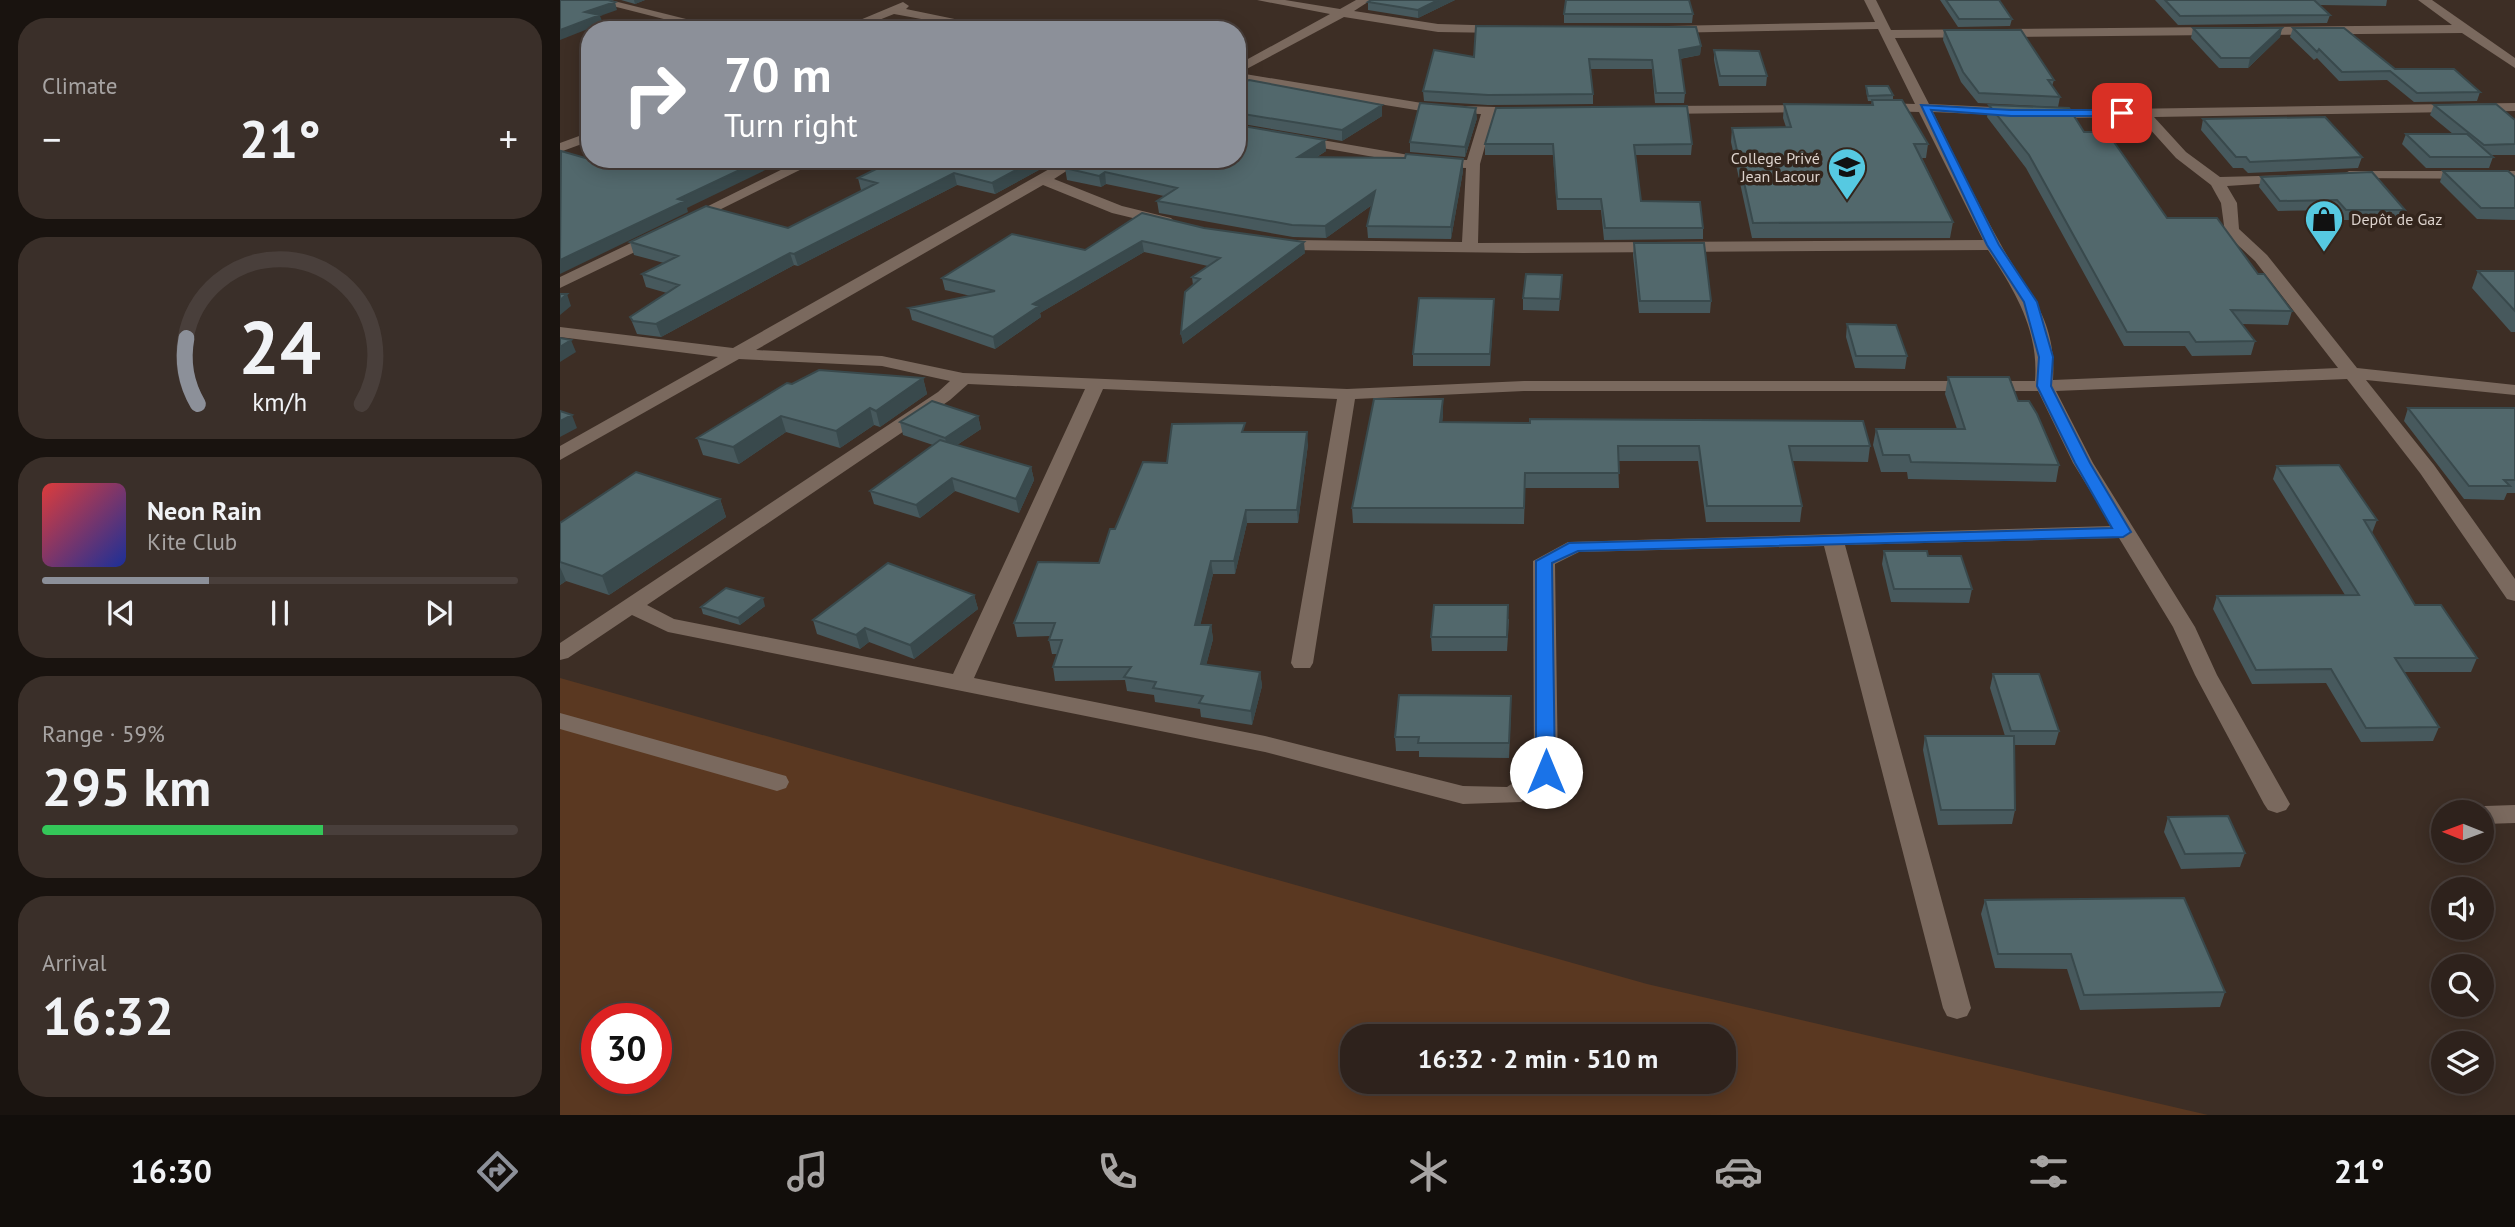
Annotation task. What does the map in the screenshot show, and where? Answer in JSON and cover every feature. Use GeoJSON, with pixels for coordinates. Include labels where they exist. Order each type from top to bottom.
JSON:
{"type":"FeatureCollection","features":[{"type":"Feature","properties":{"kind":"street"},"geometry":{"type":"LineString","coordinates":[[595,0],[685,21]]}},
{"type":"Feature","properties":{"kind":"street"},"geometry":{"type":"LineString","coordinates":[[864,21],[918,0]]}},
{"type":"Feature","properties":{"kind":"street"},"geometry":{"type":"LineString","coordinates":[[1263,0],[1438,28],[1517,29]]}},
{"type":"Feature","properties":{"kind":"street"},"geometry":{"type":"LineString","coordinates":[[1246,65],[1365,0]]}},
{"type":"Feature","properties":{"kind":"street"},"geometry":{"type":"LineString","coordinates":[[1870,0],[1993,245],[2030,302],[2046,357],[2044,386],[2082,463],[2184,627],[2206,675],[2277,804]]}},
{"type":"Feature","properties":{"kind":"street"},"geometry":{"type":"LineString","coordinates":[[2424,0],[2515,65]]}},
{"type":"Feature","properties":{"kind":"street"},"geometry":{"type":"LineString","coordinates":[[892,10],[952,21]]}},
{"type":"Feature","properties":{"kind":"street"},"geometry":{"type":"LineString","coordinates":[[2241,31],[2462,29]]}},
{"type":"Feature","properties":{"kind":"street"},"geometry":{"type":"LineString","coordinates":[[1649,31],[2227,31]]}},
{"type":"Feature","properties":{"kind":"street"},"geometry":{"type":"LineString","coordinates":[[1246,78],[1434,109],[1542,111]]}},
{"type":"Feature","properties":{"kind":"street"},"geometry":{"type":"LineString","coordinates":[[1870,107],[1924,107],[2011,113],[2515,107]]}},
{"type":"Feature","properties":{"kind":"street"},"geometry":{"type":"LineString","coordinates":[[1651,110],[1829,108]]}},
{"type":"Feature","properties":{"kind":"street"},"geometry":{"type":"LineString","coordinates":[[1470,245],[1473,164],[1488,112]]}},
{"type":"Feature","properties":{"kind":"street"},"geometry":{"type":"LineString","coordinates":[[2143,113],[2181,155],[2217,182],[2229,203],[2231,230],[2261,258],[2434,478],[2515,594]]}},
{"type":"Feature","properties":{"kind":"street"},"geometry":{"type":"LineString","coordinates":[[1289,138],[1432,163],[1473,164]]}},
{"type":"Feature","properties":{"kind":"street"},"geometry":{"type":"LineString","coordinates":[[560,148],[581,140]]}},
{"type":"Feature","properties":{"kind":"street"},"geometry":{"type":"LineString","coordinates":[[560,283],[797,168]]}},
{"type":"Feature","properties":{"kind":"street"},"geometry":{"type":"LineString","coordinates":[[560,454],[1061,168]]}},
{"type":"Feature","properties":{"kind":"street"},"geometry":{"type":"LineString","coordinates":[[2331,176],[2515,175]]}},
{"type":"Feature","properties":{"kind":"street"},"geometry":{"type":"LineString","coordinates":[[2217,182],[2306,177]]}},
{"type":"Feature","properties":{"kind":"street"},"geometry":{"type":"LineString","coordinates":[[1042,179],[1117,210],[1180,225]]}},
{"type":"Feature","properties":{"kind":"street"},"geometry":{"type":"LineString","coordinates":[[1256,239],[1293,245],[1470,245],[1522,248],[1993,245]]}},
{"type":"Feature","properties":{"kind":"street"},"geometry":{"type":"LineString","coordinates":[[560,332],[736,354],[882,361],[963,377],[1347,394],[1524,386],[2044,386],[2351,373],[2440,380],[2515,390]]}},
{"type":"Feature","properties":{"kind":"street"},"geometry":{"type":"LineString","coordinates":[[560,653],[629,604],[944,396],[963,377]]}},
{"type":"Feature","properties":{"kind":"street"},"geometry":{"type":"LineString","coordinates":[[960,683],[1097,383]]}},
{"type":"Feature","properties":{"kind":"street"},"geometry":{"type":"LineString","coordinates":[[1302,663],[1347,394]]}},
{"type":"Feature","properties":{"kind":"street"},"geometry":{"type":"LineString","coordinates":[[629,604],[668,625],[1265,744],[1463,794],[1512,796],[1546,772],[1544,561],[1575,547],[2123,532]]}},
{"type":"Feature","properties":{"kind":"street"},"geometry":{"type":"LineString","coordinates":[[1833,541],[1957,1008]]}},
{"type":"Feature","properties":{"kind":"street"},"geometry":{"type":"LineString","coordinates":[[560,721],[777,782]]}},
{"type":"Feature","properties":{"kind":"street"},"geometry":{"type":"LineString","coordinates":[[2494,815],[2515,814]]}},
{"type":"Feature","properties":{"kind":"shaded area"},"geometry":{"type":"Polygon","coordinates":[[[560,678],[1647,984],[2208,1115],[560,1115],[560,678]]]}},
{"type":"Feature","properties":{"kind":"building"},"geometry":{"type":"Polygon","coordinates":[[[560,0],[615,2],[585,12],[600,15],[560,30],[560,0]]]}},
{"type":"Feature","properties":{"kind":"building"},"geometry":{"type":"Polygon","coordinates":[[[1438,0],[1418,10],[1368,2],[1438,0]]]}},
{"type":"Feature","properties":{"kind":"building"},"geometry":{"type":"Polygon","coordinates":[[[1566,0],[1689,0],[1693,14],[1564,14],[1566,0]]]}},
{"type":"Feature","properties":{"kind":"building"},"geometry":{"type":"Polygon","coordinates":[[[1946,0],[1999,0],[2012,19],[1959,19],[1946,0]]]}},
{"type":"Feature","properties":{"kind":"building"},"geometry":{"type":"Polygon","coordinates":[[[2165,0],[2314,0],[2330,15],[2180,16],[2165,0]]]}},
{"type":"Feature","properties":{"kind":"building"},"geometry":{"type":"Polygon","coordinates":[[[1476,26],[1696,27],[1701,46],[1679,50],[1685,93],[1656,93],[1652,60],[1589,59],[1593,94],[1488,95],[1423,91],[1434,50],[1474,57],[1476,26]]]}},
{"type":"Feature","properties":{"kind":"building"},"geometry":{"type":"Polygon","coordinates":[[[2193,28],[2282,28],[2250,58],[2221,58],[2193,28]]]}},
{"type":"Feature","properties":{"kind":"building"},"geometry":{"type":"Polygon","coordinates":[[[2293,28],[2344,28],[2395,69],[2454,69],[2480,92],[2417,93],[2390,71],[2342,72],[2293,28]]]}},
{"type":"Feature","properties":{"kind":"building"},"geometry":{"type":"Polygon","coordinates":[[[1944,30],[2021,30],[2054,80],[2048,80],[2060,97],[1979,93],[1963,72],[1944,30]]]}},
{"type":"Feature","properties":{"kind":"building"},"geometry":{"type":"Polygon","coordinates":[[[1714,50],[1759,51],[1767,76],[1720,76],[1714,50]]]}},
{"type":"Feature","properties":{"kind":"building"},"geometry":{"type":"Polygon","coordinates":[[[1249,80],[1382,105],[1342,130],[1246,114],[1246,82],[1249,80]]]}},
{"type":"Feature","properties":{"kind":"building"},"geometry":{"type":"Polygon","coordinates":[[[1866,86],[1888,86],[1893,95],[1868,96],[1866,86]]]}},
{"type":"Feature","properties":{"kind":"building"},"geometry":{"type":"Polygon","coordinates":[[[1872,100],[1902,100],[1928,144],[1914,144],[1953,222],[1753,223],[1732,128],[1791,127],[1784,104],[1873,105],[1872,100]]]}},
{"type":"Feature","properties":{"kind":"building"},"geometry":{"type":"Polygon","coordinates":[[[1420,103],[1476,108],[1465,147],[1410,142],[1420,103]]]}},
{"type":"Feature","properties":{"kind":"building"},"geometry":{"type":"Polygon","coordinates":[[[2496,104],[2515,120],[2515,144],[2484,145],[2434,105],[2496,104]]]}},
{"type":"Feature","properties":{"kind":"building"},"geometry":{"type":"Polygon","coordinates":[[[1989,105],[2069,108],[2084,132],[2107,132],[2167,218],[2217,218],[2258,274],[2264,274],[2292,311],[2231,310],[2255,341],[2196,342],[2189,332],[2127,332],[2029,155],[1989,105]]]}},
{"type":"Feature","properties":{"kind":"building"},"geometry":{"type":"Polygon","coordinates":[[[1687,106],[1692,144],[1634,145],[1641,201],[1700,202],[1703,228],[1605,228],[1601,199],[1557,199],[1553,144],[1485,144],[1496,108],[1687,106]]]}},
{"type":"Feature","properties":{"kind":"building"},"geometry":{"type":"Polygon","coordinates":[[[2325,117],[2362,157],[2250,162],[2246,157],[2236,157],[2203,119],[2325,117]]]}},
{"type":"Feature","properties":{"kind":"building"},"geometry":{"type":"Polygon","coordinates":[[[1246,127],[1325,140],[1298,157],[1405,158],[1406,154],[1463,159],[1451,227],[1367,226],[1375,191],[1325,226],[1292,225],[1157,201],[1177,188],[1105,172],[1099,176],[1065,168],[1246,168],[1246,127]]]}},
{"type":"Feature","properties":{"kind":"building"},"geometry":{"type":"Polygon","coordinates":[[[2406,134],[2467,134],[2493,157],[2430,157],[2406,134]]]}},
{"type":"Feature","properties":{"kind":"building"},"geometry":{"type":"Polygon","coordinates":[[[561,151],[581,157],[581,168],[744,168],[678,199],[685,201],[560,260],[561,151]]]}},
{"type":"Feature","properties":{"kind":"building"},"geometry":{"type":"Polygon","coordinates":[[[878,168],[1020,168],[992,183],[954,173],[794,254],[790,253],[656,324],[633,321],[630,317],[679,285],[642,274],[678,256],[630,242],[706,206],[788,228],[877,183],[858,178],[878,168]]]}},
{"type":"Feature","properties":{"kind":"building"},"geometry":{"type":"Polygon","coordinates":[[[2443,171],[2508,171],[2515,177],[2515,208],[2481,208],[2443,171]]]}},
{"type":"Feature","properties":{"kind":"building"},"geometry":{"type":"Polygon","coordinates":[[[2372,172],[2405,210],[2346,210],[2337,200],[2280,201],[2261,177],[2372,172]]]}},
{"type":"Feature","properties":{"kind":"building"},"geometry":{"type":"Polygon","coordinates":[[[1142,213],[1204,228],[1304,242],[1181,333],[1185,292],[1200,279],[1192,277],[1220,258],[1142,241],[1033,304],[1039,306],[993,337],[909,308],[995,291],[942,278],[1012,234],[1085,250],[1142,213]]]}},
{"type":"Feature","properties":{"kind":"building"},"geometry":{"type":"Polygon","coordinates":[[[1634,243],[1704,243],[1711,301],[1640,301],[1634,243]]]}},
{"type":"Feature","properties":{"kind":"building"},"geometry":{"type":"Polygon","coordinates":[[[2478,271],[2515,271],[2515,311],[2478,271]]]}},
{"type":"Feature","properties":{"kind":"building"},"geometry":{"type":"Polygon","coordinates":[[[1526,274],[1562,275],[1560,299],[1523,298],[1526,274]]]}},
{"type":"Feature","properties":{"kind":"building"},"geometry":{"type":"Polygon","coordinates":[[[1419,298],[1494,299],[1490,354],[1413,354],[1419,298]]]}},
{"type":"Feature","properties":{"kind":"building"},"geometry":{"type":"Polygon","coordinates":[[[1847,324],[1896,325],[1907,356],[1856,356],[1847,324]]]}},
{"type":"Feature","properties":{"kind":"building"},"geometry":{"type":"Polygon","coordinates":[[[560,338],[571,340],[560,347],[560,338]]]}},
{"type":"Feature","properties":{"kind":"building"},"geometry":{"type":"Polygon","coordinates":[[[819,370],[923,378],[876,411],[870,408],[836,431],[781,416],[733,447],[697,438],[787,383],[792,384],[819,370]]]}},
{"type":"Feature","properties":{"kind":"building"},"geometry":{"type":"Polygon","coordinates":[[[1948,377],[2009,377],[2018,401],[2029,401],[2037,414],[2059,465],[1911,462],[1909,455],[1883,455],[1876,429],[1965,429],[1948,377]]]}},
{"type":"Feature","properties":{"kind":"building"},"geometry":{"type":"Polygon","coordinates":[[[1374,399],[1443,399],[1440,422],[1530,423],[1530,419],[1863,421],[1870,446],[1789,446],[1802,506],[1707,506],[1699,446],[1618,446],[1619,473],[1525,473],[1524,508],[1352,508],[1374,399]]]}},
{"type":"Feature","properties":{"kind":"building"},"geometry":{"type":"Polygon","coordinates":[[[932,401],[978,416],[945,438],[900,422],[932,401]]]}},
{"type":"Feature","properties":{"kind":"building"},"geometry":{"type":"Polygon","coordinates":[[[2408,408],[2515,408],[2515,480],[2504,480],[2510,486],[2469,486],[2408,408]]]}},
{"type":"Feature","properties":{"kind":"building"},"geometry":{"type":"Polygon","coordinates":[[[560,411],[572,415],[560,421],[560,411]]]}},
{"type":"Feature","properties":{"kind":"building"},"geometry":{"type":"Polygon","coordinates":[[[1245,423],[1242,432],[1307,432],[1297,510],[1246,510],[1234,561],[1211,561],[1195,625],[1211,625],[1201,664],[1260,672],[1251,711],[1199,703],[1203,696],[1153,688],[1156,682],[1124,677],[1131,667],[1053,667],[1062,640],[1049,640],[1055,623],[1014,623],[1038,562],[1099,563],[1110,529],[1115,529],[1143,462],[1167,463],[1172,424],[1245,423]]]}},
{"type":"Feature","properties":{"kind":"building"},"geometry":{"type":"Polygon","coordinates":[[[940,440],[1031,467],[1016,499],[952,478],[916,505],[870,491],[940,440]]]}},
{"type":"Feature","properties":{"kind":"building"},"geometry":{"type":"Polygon","coordinates":[[[2339,465],[2377,520],[2364,520],[2415,605],[2441,605],[2477,658],[2395,658],[2439,727],[2366,728],[2331,669],[2256,670],[2217,596],[2359,595],[2277,466],[2339,465]]]}},
{"type":"Feature","properties":{"kind":"building"},"geometry":{"type":"Polygon","coordinates":[[[636,472],[720,499],[602,576],[560,562],[560,523],[636,472]]]}},
{"type":"Feature","properties":{"kind":"building"},"geometry":{"type":"Polygon","coordinates":[[[1884,551],[1927,551],[1928,556],[1961,556],[1972,589],[1894,589],[1884,551]]]}},
{"type":"Feature","properties":{"kind":"building"},"geometry":{"type":"Polygon","coordinates":[[[888,563],[974,595],[910,645],[865,628],[856,635],[813,620],[888,563]]]}},
{"type":"Feature","properties":{"kind":"building"},"geometry":{"type":"Polygon","coordinates":[[[726,588],[763,598],[738,618],[701,607],[726,588]]]}},
{"type":"Feature","properties":{"kind":"building"},"geometry":{"type":"Polygon","coordinates":[[[1434,605],[1508,605],[1507,637],[1431,637],[1434,605]]]}},
{"type":"Feature","properties":{"kind":"building"},"geometry":{"type":"Polygon","coordinates":[[[1993,674],[2039,674],[2059,731],[2011,731],[1993,674]]]}},
{"type":"Feature","properties":{"kind":"building"},"geometry":{"type":"Polygon","coordinates":[[[1399,695],[1511,696],[1509,743],[1418,743],[1419,737],[1395,737],[1399,695]]]}},
{"type":"Feature","properties":{"kind":"building"},"geometry":{"type":"Polygon","coordinates":[[[1925,736],[2014,736],[2015,810],[1941,810],[1925,736]]]}},
{"type":"Feature","properties":{"kind":"building"},"geometry":{"type":"Polygon","coordinates":[[[2228,816],[2245,853],[2185,854],[2168,817],[2228,816]]]}},
{"type":"Feature","properties":{"kind":"building"},"geometry":{"type":"Polygon","coordinates":[[[2184,898],[2225,992],[2084,995],[2071,954],[1998,954],[1985,900],[2184,898]]]}},
{"type":"Feature","properties":{"kind":"place","name":"College Privé Jean Lacour"},"geometry":{"type":"Point","coordinates":[1847,201]}},
{"type":"Feature","properties":{"kind":"place","name":"Depôt de Gaz"},"geometry":{"type":"Point","coordinates":[2324,253]}},
{"type":"Feature","properties":{"kind":"route"},"geometry":{"type":"LineString","coordinates":[[1546,772],[1544,561],[1575,547],[2123,532],[2082,463],[2044,386],[2046,357],[2030,302],[1993,245],[1924,107],[2011,113],[2122,113]]}}]}
